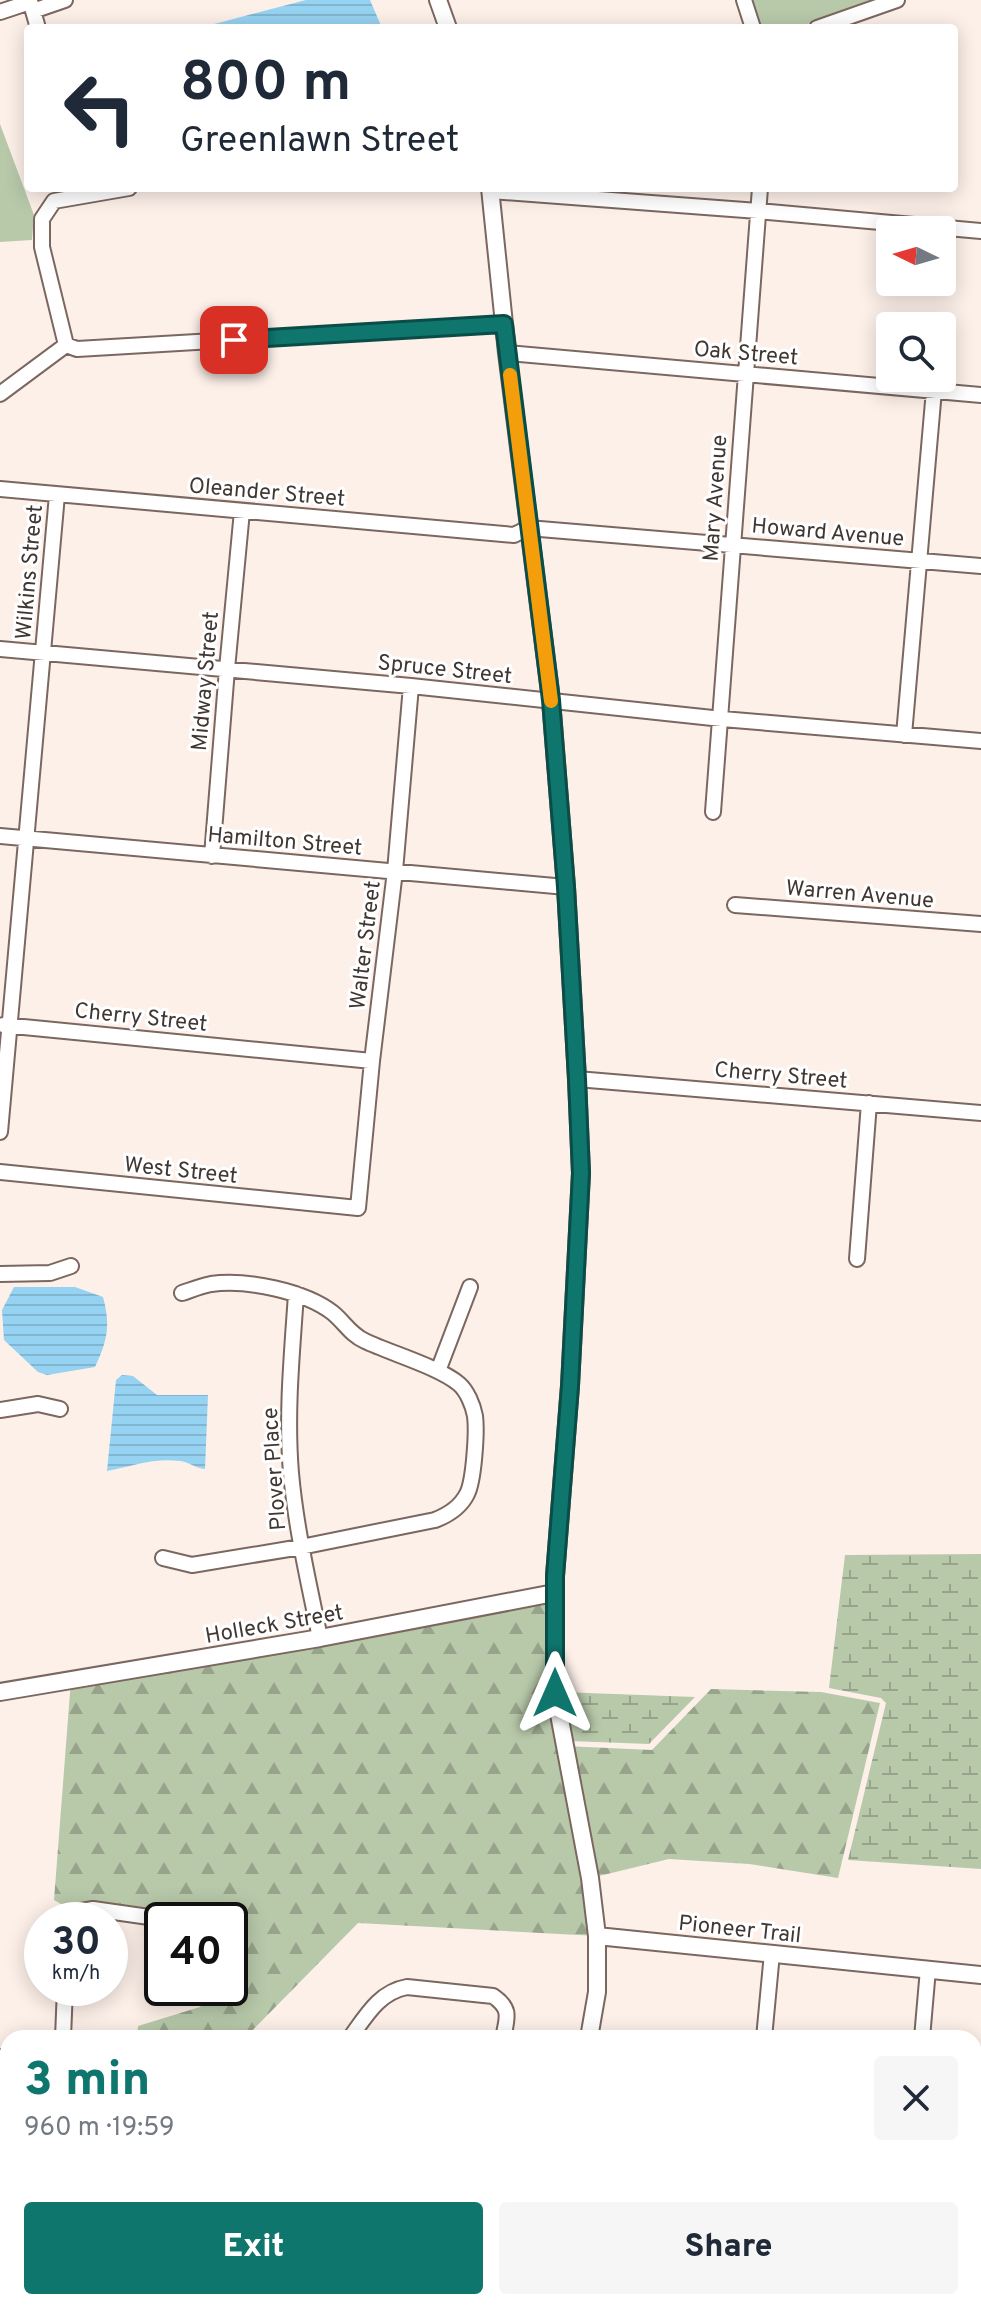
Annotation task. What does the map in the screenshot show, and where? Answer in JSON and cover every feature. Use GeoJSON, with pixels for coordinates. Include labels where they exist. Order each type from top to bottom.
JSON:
{"type":"FeatureCollection","features":[{"type":"Feature","properties":{"kind":"street"},"geometry":{"type":"LineString","coordinates":[[0,12],[65,0]]}},
{"type":"Feature","properties":{"kind":"street"},"geometry":{"type":"LineString","coordinates":[[438,0],[447,24]]}},
{"type":"Feature","properties":{"kind":"street"},"geometry":{"type":"LineString","coordinates":[[744,0],[752,24]]}},
{"type":"Feature","properties":{"kind":"street"},"geometry":{"type":"LineString","coordinates":[[828,24],[897,0]]}},
{"type":"Feature","properties":{"kind":"street"},"geometry":{"type":"LineString","coordinates":[[66,345],[42,247],[42,219],[54,201],[90,192]]}},
{"type":"Feature","properties":{"kind":"street"},"geometry":{"type":"LineString","coordinates":[[490,192],[507,353],[551,700],[577,1079],[581,1173],[570,1386],[554,1593],[555,1693],[590,1878],[597,1936],[597,1992],[590,2030]]}},
{"type":"Feature","properties":{"kind":"street"},"geometry":{"type":"LineString","coordinates":[[516,192],[981,231]]}},
{"type":"Feature","properties":{"kind":"street","name":"Mary Avenue"},"geometry":{"type":"LineString","coordinates":[[713,812],[760,192]]}},
{"type":"Feature","properties":{"kind":"street"},"geometry":{"type":"LineString","coordinates":[[66,345],[77,349],[504,324]]}},
{"type":"Feature","properties":{"kind":"street"},"geometry":{"type":"LineString","coordinates":[[0,394],[66,345]]}},
{"type":"Feature","properties":{"kind":"street","name":"Oak Street"},"geometry":{"type":"LineString","coordinates":[[507,353],[876,385]]}},
{"type":"Feature","properties":{"kind":"street"},"geometry":{"type":"LineString","coordinates":[[904,735],[934,392]]}},
{"type":"Feature","properties":{"kind":"street","name":"Oak Street"},"geometry":{"type":"LineString","coordinates":[[953,392],[981,395]]}},
{"type":"Feature","properties":{"kind":"street","name":"Oleander Street"},"geometry":{"type":"LineString","coordinates":[[0,489],[514,535],[528,528]]}},
{"type":"Feature","properties":{"kind":"street","name":"Wilkins Street"},"geometry":{"type":"LineString","coordinates":[[0,1132],[5,1025],[26,838],[57,495]]}},
{"type":"Feature","properties":{"kind":"street","name":"Midway Street"},"geometry":{"type":"LineString","coordinates":[[212,856],[242,511]]}},
{"type":"Feature","properties":{"kind":"street","name":"Howard Avenue"},"geometry":{"type":"LineString","coordinates":[[528,528],[981,566]]}},
{"type":"Feature","properties":{"kind":"street","name":"Spruce Street"},"geometry":{"type":"LineString","coordinates":[[0,649],[981,741]]}},
{"type":"Feature","properties":{"kind":"street","name":"Walter Street"},"geometry":{"type":"LineString","coordinates":[[358,1208],[395,871],[411,686]]}},
{"type":"Feature","properties":{"kind":"street","name":"Hamilton Street"},"geometry":{"type":"LineString","coordinates":[[0,836],[566,887]]}},
{"type":"Feature","properties":{"kind":"street","name":"Warren Avenue"},"geometry":{"type":"LineString","coordinates":[[735,905],[981,924]]}},
{"type":"Feature","properties":{"kind":"street","name":"Cherry Street"},"geometry":{"type":"LineString","coordinates":[[5,1025],[372,1061]]}},
{"type":"Feature","properties":{"kind":"street","name":"Cherry Street"},"geometry":{"type":"LineString","coordinates":[[577,1079],[981,1113]]}},
{"type":"Feature","properties":{"kind":"street"},"geometry":{"type":"LineString","coordinates":[[857,1259],[869,1103]]}},
{"type":"Feature","properties":{"kind":"street","name":"West Street"},"geometry":{"type":"LineString","coordinates":[[0,1172],[358,1208]]}},
{"type":"Feature","properties":{"kind":"street"},"geometry":{"type":"LineString","coordinates":[[0,1274],[50,1273],[71,1266]]}},
{"type":"Feature","properties":{"kind":"street"},"geometry":{"type":"LineString","coordinates":[[163,1558],[192,1565],[435,1520],[449,1514],[461,1503],[472,1480],[475,1418],[471,1403],[460,1385],[438,1371],[357,1337],[332,1312],[296,1294],[265,1286],[211,1284],[182,1293]]}},
{"type":"Feature","properties":{"kind":"street"},"geometry":{"type":"LineString","coordinates":[[438,1371],[470,1287]]}},
{"type":"Feature","properties":{"kind":"street","name":"Plover Place"},"geometry":{"type":"LineString","coordinates":[[296,1294],[289,1381],[291,1473],[301,1547],[320,1638]]}},
{"type":"Feature","properties":{"kind":"street"},"geometry":{"type":"LineString","coordinates":[[0,1410],[38,1404],[60,1409]]}},
{"type":"Feature","properties":{"kind":"street","name":"Holleck Street"},"geometry":{"type":"LineString","coordinates":[[0,1692],[320,1638],[554,1593]]}},
{"type":"Feature","properties":{"kind":"street","name":"Pioneer Trail"},"geometry":{"type":"LineString","coordinates":[[597,1936],[981,1975]]}},
{"type":"Feature","properties":{"kind":"street"},"geometry":{"type":"LineString","coordinates":[[765,2030],[772,1953]]}},
{"type":"Feature","properties":{"kind":"street"},"geometry":{"type":"LineString","coordinates":[[923,2030],[928,1969]]}},
{"type":"Feature","properties":{"kind":"street"},"geometry":{"type":"LineString","coordinates":[[356,2030],[377,2001],[397,1989],[407,1987],[493,1996],[504,2003],[507,2014],[504,2030]]}},
{"type":"Feature","properties":{"kind":"street"},"geometry":{"type":"LineString","coordinates":[[63,2030],[64,2006]]}},
{"type":"Feature","properties":{"kind":"green space"},"geometry":{"type":"Polygon","coordinates":[[[751,0],[879,0],[807,24],[760,24],[751,0]]]}},
{"type":"Feature","properties":{"kind":"green space"},"geometry":{"type":"Polygon","coordinates":[[[0,124],[34,215],[32,240],[0,242],[0,124]]]}},
{"type":"Feature","properties":{"kind":"green space"},"geometry":{"type":"Polygon","coordinates":[[[981,1554],[981,1869],[848,1860],[886,1703],[881,1698],[829,1688],[845,1555],[981,1554]]]}},
{"type":"Feature","properties":{"kind":"green space"},"geometry":{"type":"Polygon","coordinates":[[[554,1593],[564,1746],[652,1750],[711,1689],[821,1692],[880,1703],[838,1878],[749,1864],[669,1859],[591,1878],[597,1936],[358,1923],[253,2030],[138,2030],[138,2026],[201,2006],[248,2006],[248,1902],[144,1902],[144,1918],[128,1916],[128,1902],[54,1900],[71,1680],[554,1593]]]}},
{"type":"Feature","properties":{"kind":"green space"},"geometry":{"type":"Polygon","coordinates":[[[561,1692],[695,1697],[649,1744],[570,1741],[561,1692]]]}},
{"type":"Feature","properties":{"kind":"water"},"geometry":{"type":"Polygon","coordinates":[[[306,0],[370,0],[380,24],[214,24],[306,0]]]}},
{"type":"Feature","properties":{"kind":"water"},"geometry":{"type":"Polygon","coordinates":[[[14,1287],[75,1287],[103,1297],[106,1333],[95,1367],[47,1375],[38,1372],[4,1340],[2,1310],[14,1287]]]}},
{"type":"Feature","properties":{"kind":"water"},"geometry":{"type":"Polygon","coordinates":[[[122,1375],[133,1376],[157,1395],[208,1395],[205,1469],[170,1460],[107,1471],[116,1380],[122,1375]]]}},
{"type":"Feature","properties":{"kind":"slow traffic"},"geometry":{"type":"LineString","coordinates":[[510,375],[551,701]]}},
{"type":"Feature","properties":{"kind":"route"},"geometry":{"type":"LineString","coordinates":[[234,340],[504,324],[551,700],[566,887],[581,1173],[570,1386],[555,1576],[555,1693]]}}]}
